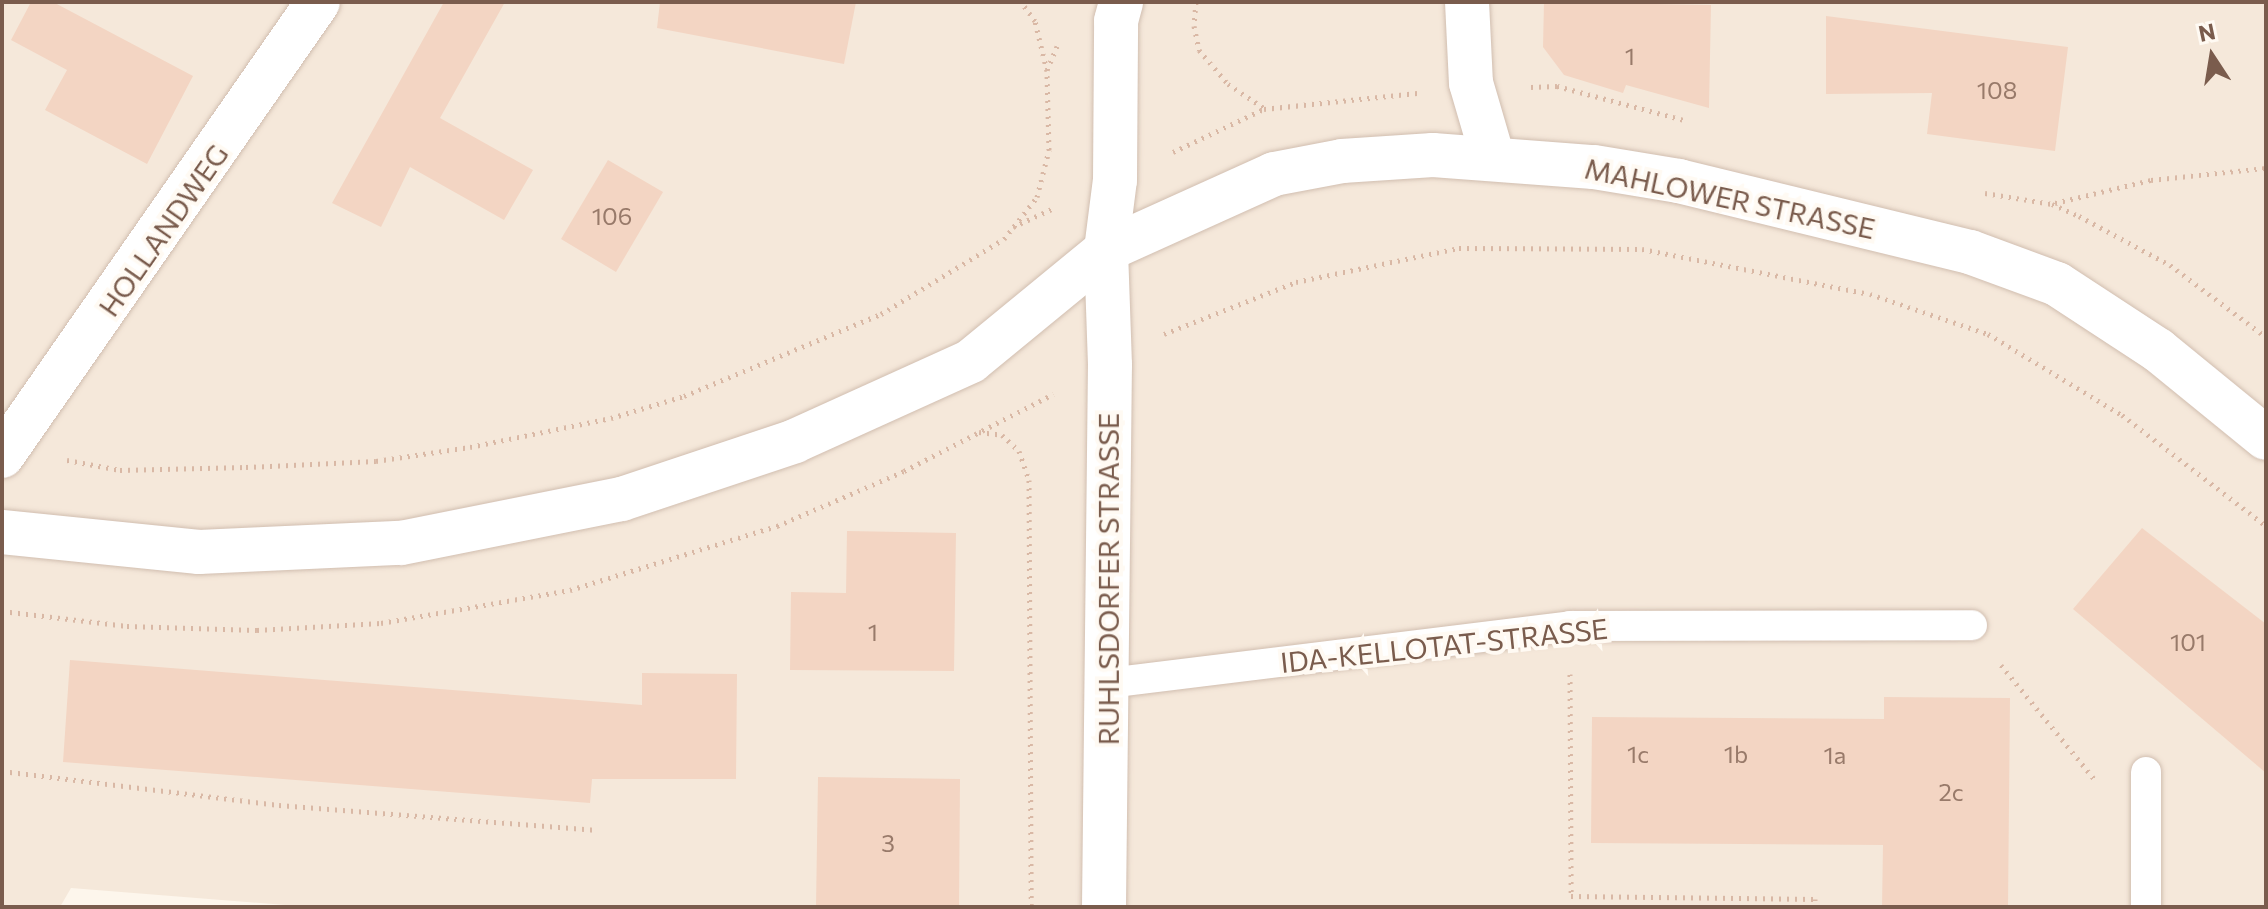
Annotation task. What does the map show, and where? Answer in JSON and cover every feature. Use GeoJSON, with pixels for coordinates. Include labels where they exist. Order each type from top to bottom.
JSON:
{"type":"FeatureCollection","features":[{"type":"Feature","properties":{"kind":"street","name":"HOLLANDWEG"},"geometry":{"type":"LineString","coordinates":[[2,456],[318,2]]}},
{"type":"Feature","properties":{"kind":"street","name":"RUHLSDORFER STRASSE"},"geometry":{"type":"LineString","coordinates":[[1104,907],[1108,683],[1106,250],[1115,180],[1116,21],[1121,2]]}},
{"type":"Feature","properties":{"kind":"street"},"geometry":{"type":"LineString","coordinates":[[1467,2],[1471,83],[1493,158]]}},
{"type":"Feature","properties":{"kind":"street","name":"MAHLOWER STRASSE"},"geometry":{"type":"LineString","coordinates":[[2,532],[199,552],[401,543],[622,499],[795,441],[971,361],[1106,250],[1274,174],[1342,161],[1493,158],[1679,181],[1970,252],[2057,284],[2158,350],[2266,438]]}},
{"type":"Feature","properties":{"kind":"lane","name":"IDA-KELLOTAT-STRASSE"},"geometry":{"type":"LineString","coordinates":[[1108,683],[1570,626],[1972,625]]}},
{"type":"Feature","properties":{"kind":"lane"},"geometry":{"type":"LineString","coordinates":[[2146,772],[2146,907]]}},
{"type":"Feature","properties":{"kind":"path"},"geometry":{"type":"LineString","coordinates":[[62,459],[120,470],[246,467],[376,461],[470,447],[611,418],[684,396],[881,314],[1004,239],[1037,197],[1049,150],[1047,71],[1035,21],[1021,2]]}},
{"type":"Feature","properties":{"kind":"path"},"geometry":{"type":"LineString","coordinates":[[1196,2],[1194,26],[1199,50],[1228,84],[1264,109],[1384,95]]}},
{"type":"Feature","properties":{"kind":"path"},"geometry":{"type":"LineString","coordinates":[[2052,204],[2151,180],[2266,168]]}},
{"type":"Feature","properties":{"kind":"path"},"geometry":{"type":"LineString","coordinates":[[1975,192],[2052,204],[2170,265],[2266,337]]}},
{"type":"Feature","properties":{"kind":"path"},"geometry":{"type":"LineString","coordinates":[[1195,323],[1296,282],[1459,248],[1642,249],[1746,268],[1870,294],[1988,334],[2122,415],[2266,526]]}},
{"type":"Feature","properties":{"kind":"path"},"geometry":{"type":"LineString","coordinates":[[978,432],[1002,435],[1019,451],[1029,480],[1031,907]]}},
{"type":"Feature","properties":{"kind":"path"},"geometry":{"type":"LineString","coordinates":[[1972,625],[2031,705],[2146,840]]}},
{"type":"Feature","properties":{"kind":"path"},"geometry":{"type":"LineString","coordinates":[[1570,626],[1571,896],[1815,899],[1815,907]]}},
{"type":"Feature","properties":{"kind":"path"},"geometry":{"type":"LineString","coordinates":[[2,771],[279,805],[594,830]]}},
{"type":"Feature","properties":{"kind":"shaded area"},"geometry":{"type":"Polygon","coordinates":[[[2,2],[2266,2],[2266,907],[310,907],[71,888],[60,907],[2,907],[2,2]]]}},
{"type":"Feature","properties":{"kind":"building"},"geometry":{"type":"Polygon","coordinates":[[[31,2],[53,2],[193,76],[147,164],[45,110],[67,70],[11,40],[31,2]]]}},
{"type":"Feature","properties":{"kind":"building"},"geometry":{"type":"Polygon","coordinates":[[[444,2],[505,2],[440,118],[533,170],[504,220],[410,167],[381,227],[332,203],[444,2]]]}},
{"type":"Feature","properties":{"kind":"building"},"geometry":{"type":"Polygon","coordinates":[[[660,2],[856,2],[844,64],[657,28],[660,2]]]}},
{"type":"Feature","properties":{"kind":"building"},"geometry":{"type":"Polygon","coordinates":[[[1544,2],[1711,5],[1709,108],[1626,85],[1623,93],[1564,75],[1543,47],[1544,2]]]}},
{"type":"Feature","properties":{"kind":"building"},"geometry":{"type":"Polygon","coordinates":[[[1826,16],[2068,47],[2055,151],[1927,134],[1932,93],[1826,94],[1826,16]]]}},
{"type":"Feature","properties":{"kind":"building"},"geometry":{"type":"Polygon","coordinates":[[[608,160],[663,192],[616,272],[561,239],[608,160]]]}},
{"type":"Feature","properties":{"kind":"building"},"geometry":{"type":"Polygon","coordinates":[[[2142,528],[2266,624],[2266,773],[2073,609],[2142,528]]]}},
{"type":"Feature","properties":{"kind":"building"},"geometry":{"type":"Polygon","coordinates":[[[847,531],[956,533],[954,671],[790,670],[791,592],[846,593],[847,531]]]}},
{"type":"Feature","properties":{"kind":"building"},"geometry":{"type":"Polygon","coordinates":[[[70,660],[642,705],[642,673],[737,674],[736,779],[592,779],[590,803],[63,762],[70,660]]]}},
{"type":"Feature","properties":{"kind":"building"},"geometry":{"type":"Polygon","coordinates":[[[1884,697],[2010,698],[2008,907],[1882,907],[1883,845],[1591,843],[1592,717],[1884,719],[1884,697]]]}},
{"type":"Feature","properties":{"kind":"building"},"geometry":{"type":"Polygon","coordinates":[[[818,777],[960,779],[959,907],[816,907],[818,777]]]}}]}
